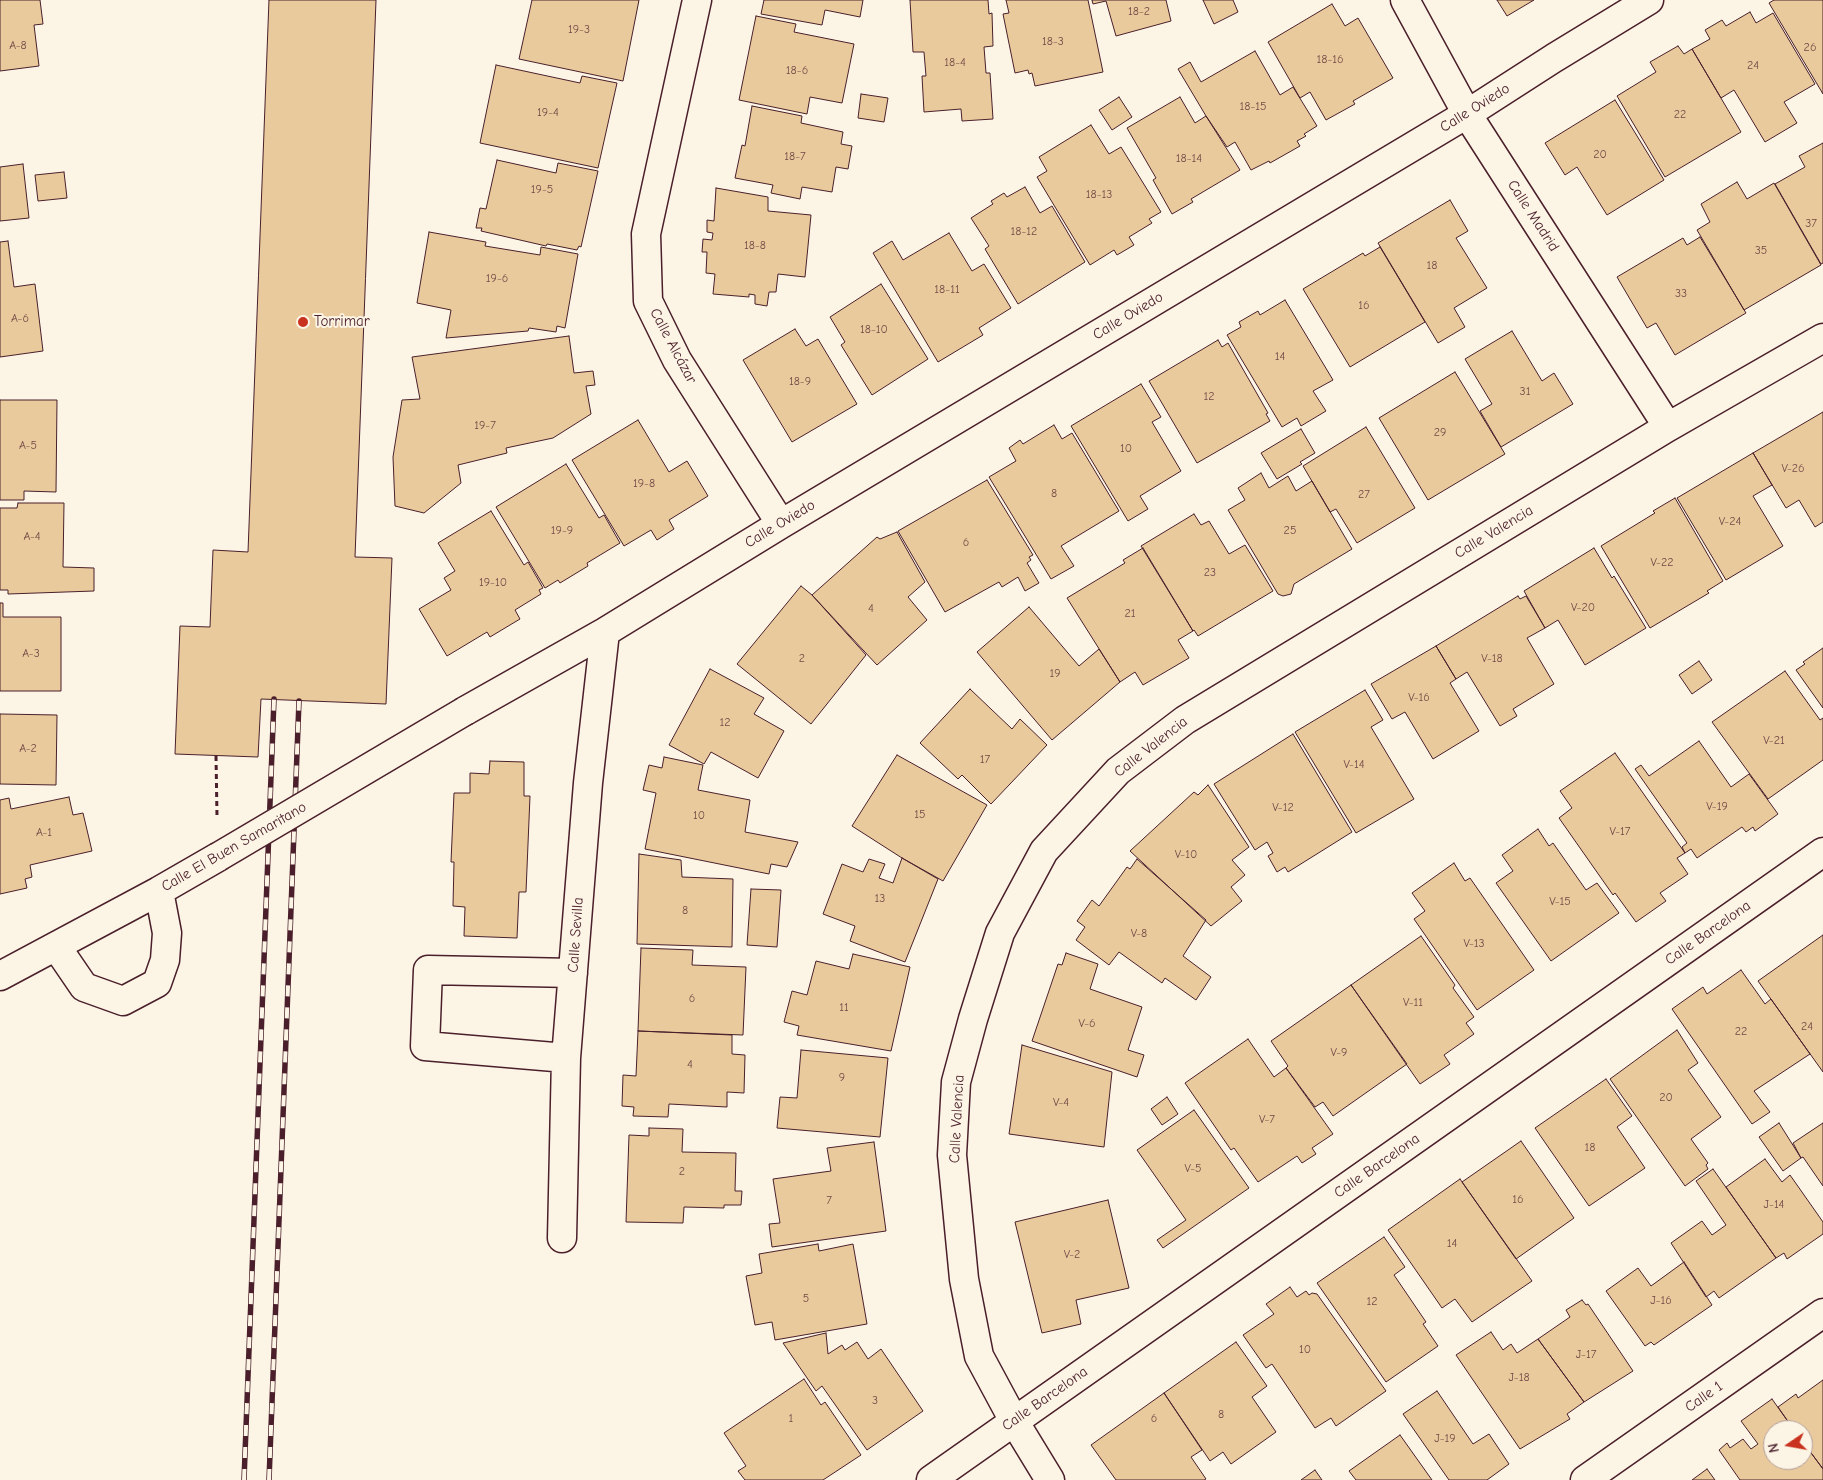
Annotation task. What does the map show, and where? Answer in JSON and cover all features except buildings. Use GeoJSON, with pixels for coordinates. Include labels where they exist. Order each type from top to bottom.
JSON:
{"type":"FeatureCollection","features":[{"type":"Feature","properties":{"kind":"street","name":"Calle Alcázar"},"geometry":{"type":"LineString","coordinates":[[697,0],[646,234],[648,301],[677,360],[781,524]]}},
{"type":"Feature","properties":{"kind":"street","name":"Calle Madrid"},"geometry":{"type":"LineString","coordinates":[[1405,0],[1467,114],[1668,427]]}},
{"type":"Feature","properties":{"kind":"street","name":"Calle Oviedo"},"geometry":{"type":"LineString","coordinates":[[605,632],[781,524],[1467,114],[1649,0]]}},
{"type":"Feature","properties":{"kind":"street","name":"Calle Valencia"},"geometry":{"type":"LineString","coordinates":[[1050,1480],[1014,1421],[979,1356],[964,1279],[952,1155],[956,1082],[973,1019],[1000,933],[1044,851],[1118,771],[1184,720],[1668,427],[1823,338]]}},
{"type":"Feature","properties":{"kind":"street","name":"Calle El Buen Samaritano"},"geometry":{"type":"LineString","coordinates":[[0,976],[159,891],[465,711],[605,632]]}},
{"type":"Feature","properties":{"kind":"street","name":"Calle Sevilla"},"geometry":{"type":"LineString","coordinates":[[562,1238],[566,1058],[588,783],[605,632]]}},
{"type":"Feature","properties":{"kind":"street","name":"Calle Barcelona"},"geometry":{"type":"LineString","coordinates":[[931,1480],[1823,852]]}},
{"type":"Feature","properties":{"kind":"street"},"geometry":{"type":"LineString","coordinates":[[56,946],[84,987],[123,1001],[157,983],[165,960],[167,933],[159,891]]}},
{"type":"Feature","properties":{"kind":"street"},"geometry":{"type":"LineString","coordinates":[[566,1058],[425,1046],[428,970],[573,972]]}},
{"type":"Feature","properties":{"kind":"street","name":"Calle 1"},"geometry":{"type":"LineString","coordinates":[[1585,1480],[1823,1313]]}},
{"type":"Feature","properties":{"kind":"path"},"geometry":{"type":"LineString","coordinates":[[216,756],[218,857]]}},
{"type":"Feature","properties":{"kind":"railway"},"geometry":{"type":"LineString","coordinates":[[244,1480],[274,699]]}},
{"type":"Feature","properties":{"kind":"railway"},"geometry":{"type":"LineString","coordinates":[[269,1480],[299,701]]}},
{"type":"Feature","properties":{"kind":"place","name":"Torrimar"},"geometry":{"type":"Point","coordinates":[303,322]}}]}
